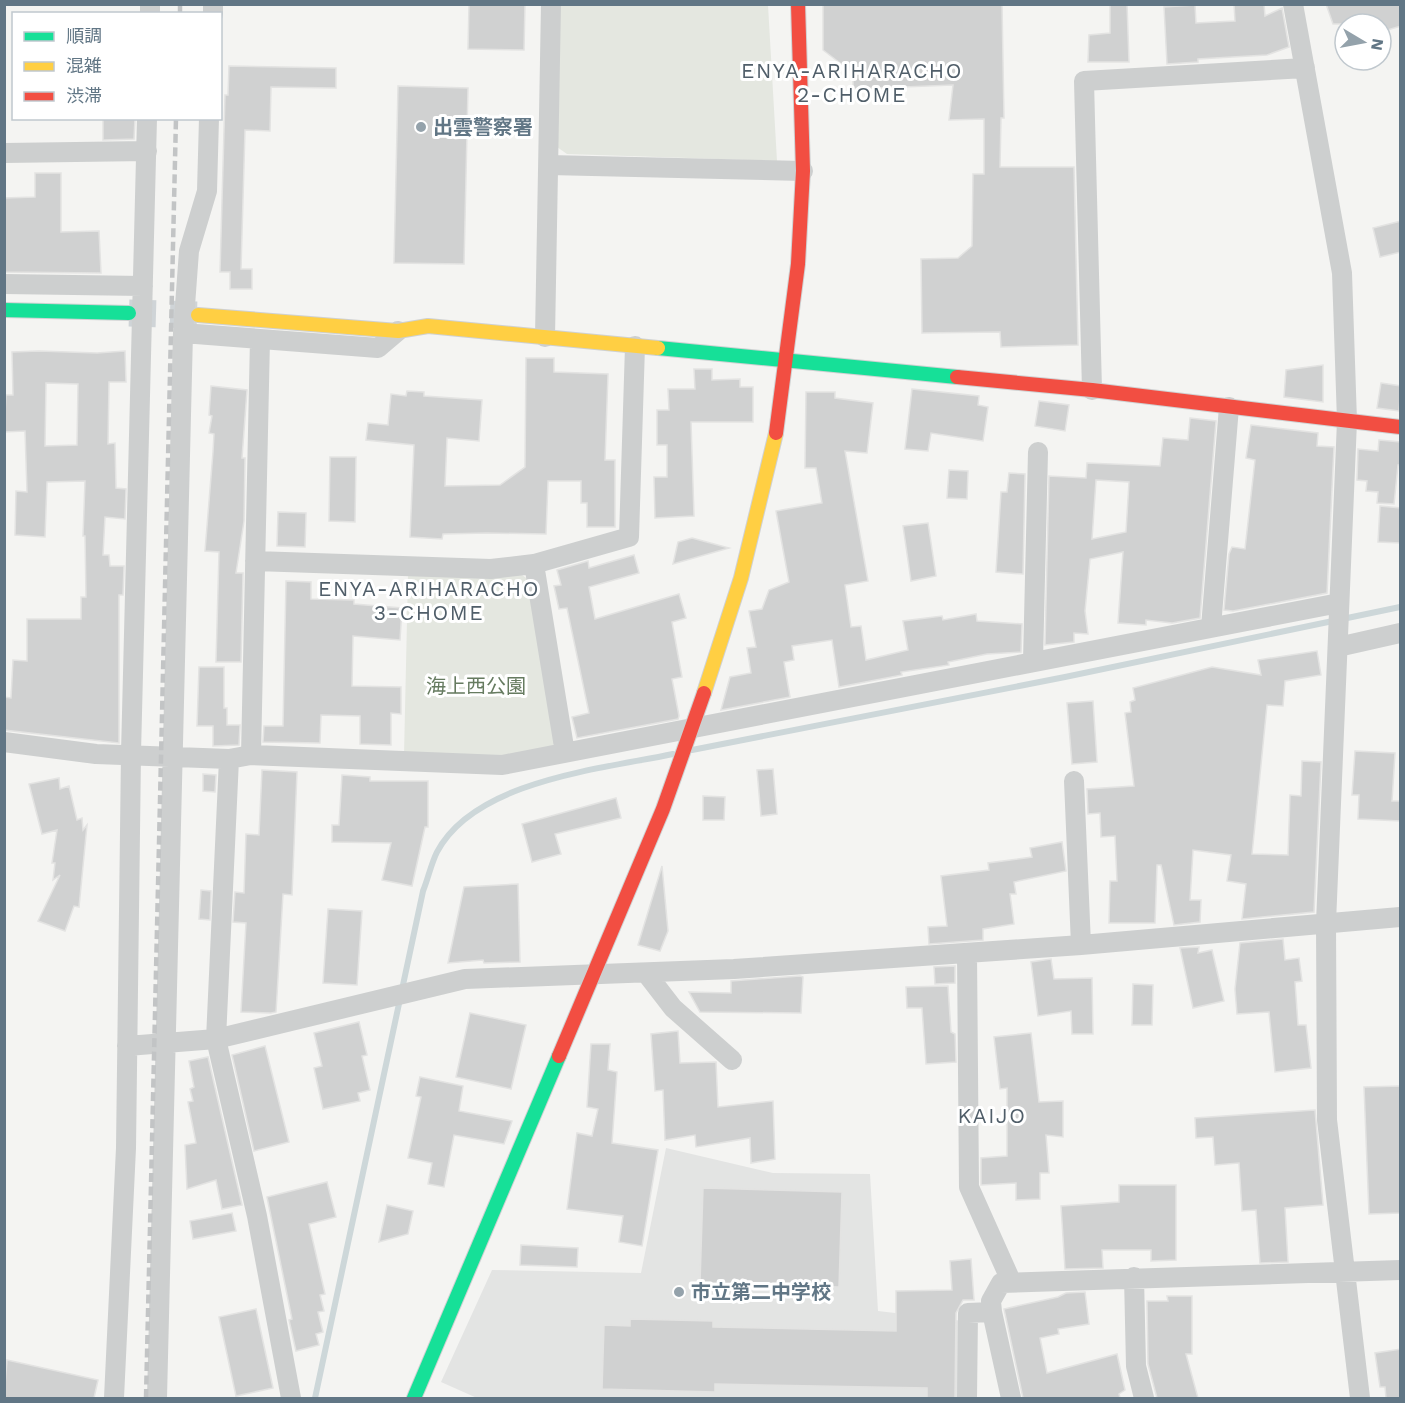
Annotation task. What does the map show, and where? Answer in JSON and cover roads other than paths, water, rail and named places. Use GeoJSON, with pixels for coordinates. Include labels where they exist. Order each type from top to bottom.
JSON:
{"type":"FeatureCollection","features":[{"type":"Feature","properties":{"kind":"street"},"geometry":{"type":"LineString","coordinates":[[545,337],[551,4]]}},
{"type":"Feature","properties":{"kind":"street"},"geometry":{"type":"LineString","coordinates":[[414,1398],[663,809],[692,729],[741,578],[777,428],[798,264],[803,171],[798,4]]}},
{"type":"Feature","properties":{"kind":"street"},"geometry":{"type":"LineString","coordinates":[[1293,4],[1342,273],[1347,421],[1326,923],[1327,1120],[1360,1398]]}},
{"type":"Feature","properties":{"kind":"street"},"geometry":{"type":"LineString","coordinates":[[1092,390],[1084,81],[1305,68]]}},
{"type":"Feature","properties":{"kind":"street"},"geometry":{"type":"LineString","coordinates":[[114,1398],[126,1148],[131,753],[147,120]]}},
{"type":"Feature","properties":{"kind":"street"},"geometry":{"type":"LineString","coordinates":[[158,1398],[183,333],[189,251],[207,191],[209,120]]}},
{"type":"Feature","properties":{"kind":"street"},"geometry":{"type":"LineString","coordinates":[[4,153],[147,151]]}},
{"type":"Feature","properties":{"kind":"street"},"geometry":{"type":"LineString","coordinates":[[549,165],[803,171]]}},
{"type":"Feature","properties":{"kind":"street"},"geometry":{"type":"LineString","coordinates":[[4,284],[143,286]]}},
{"type":"Feature","properties":{"kind":"street"},"geometry":{"type":"LineString","coordinates":[[4,310],[129,313]]}},
{"type":"Feature","properties":{"kind":"street"},"geometry":{"type":"LineString","coordinates":[[198,315],[398,331],[428,326],[1092,390],[1401,427]]}},
{"type":"Feature","properties":{"kind":"street"},"geometry":{"type":"LineString","coordinates":[[183,333],[378,348],[398,331]]}},
{"type":"Feature","properties":{"kind":"street"},"geometry":{"type":"LineString","coordinates":[[251,755],[260,339]]}},
{"type":"Feature","properties":{"kind":"street"},"geometry":{"type":"LineString","coordinates":[[255,561],[490,569],[534,564],[629,537],[636,346]]}},
{"type":"Feature","properties":{"kind":"street"},"geometry":{"type":"LineString","coordinates":[[1211,627],[1229,407]]}},
{"type":"Feature","properties":{"kind":"street"},"geometry":{"type":"LineString","coordinates":[[1033,661],[1038,452]]}},
{"type":"Feature","properties":{"kind":"street"},"geometry":{"type":"LineString","coordinates":[[534,564],[565,753]]}},
{"type":"Feature","properties":{"kind":"street"},"geometry":{"type":"LineString","coordinates":[[4,742],[96,754],[131,753],[229,759],[251,755],[502,765],[1339,603]]}},
{"type":"Feature","properties":{"kind":"street"},"geometry":{"type":"LineString","coordinates":[[1338,647],[1401,633]]}},
{"type":"Feature","properties":{"kind":"street"},"geometry":{"type":"LineString","coordinates":[[229,759],[216,1039],[257,1216],[291,1398]]}},
{"type":"Feature","properties":{"kind":"street"},"geometry":{"type":"LineString","coordinates":[[1074,781],[1081,945]]}},
{"type":"Feature","properties":{"kind":"street"},"geometry":{"type":"LineString","coordinates":[[127,1046],[167,1041],[216,1039],[465,979],[594,972],[646,973],[967,953],[1401,917]]}},
{"type":"Feature","properties":{"kind":"street"},"geometry":{"type":"LineString","coordinates":[[967,953],[969,1187],[1011,1281]]}},
{"type":"Feature","properties":{"kind":"street"},"geometry":{"type":"LineString","coordinates":[[646,973],[673,1008],[732,1060]]}},
{"type":"Feature","properties":{"kind":"street"},"geometry":{"type":"LineString","coordinates":[[1011,1398],[992,1312],[992,1301],[1001,1283],[1401,1270]]}},
{"type":"Feature","properties":{"kind":"street"},"geometry":{"type":"LineString","coordinates":[[1134,1277],[1136,1366],[1144,1398]]}},
{"type":"Feature","properties":{"kind":"street"},"geometry":{"type":"LineString","coordinates":[[967,1398],[968,1313],[992,1312]]}},
{"type":"Feature","properties":{"kind":"waterway"},"geometry":{"type":"LineString","coordinates":[[692,750],[1065,677],[1400,607]]}},
{"type":"Feature","properties":{"kind":"waterway"},"geometry":{"type":"LineString","coordinates":[[315,1398],[423,891],[437,852],[455,828],[480,808],[510,793],[577,773],[673,754]]}},
{"type":"Feature","properties":{"kind":"tunnel"},"geometry":{"type":"LineString","coordinates":[[129,313],[198,315]]}},
{"type":"Feature","properties":{"kind":"railway"},"geometry":{"type":"LineString","coordinates":[[180,4],[180,12]]}},
{"type":"Feature","properties":{"kind":"railway"},"geometry":{"type":"LineString","coordinates":[[146,1398],[176,120]]}},
{"type":"Feature","properties":{"kind":"place","name":"出雲警察署"},"geometry":{"type":"Point","coordinates":[421,127]}},
{"type":"Feature","properties":{"kind":"place","name":"市立第二中学校"},"geometry":{"type":"Point","coordinates":[679,1292]}},
{"type":"Feature","properties":{"kind":"district","name":"ENYA-ARIHARACHO 2-CHOME"},"geometry":{"type":"Point","coordinates":[852,83]}},
{"type":"Feature","properties":{"kind":"district","name":"ENYA-ARIHARACHO 3-CHOME"},"geometry":{"type":"Point","coordinates":[429,601]}},
{"type":"Feature","properties":{"kind":"district","name":"KAIJO"},"geometry":{"type":"Point","coordinates":[992,1116]}},
{"type":"Feature","properties":{"kind":"park label","name":"海上西公園"},"geometry":{"type":"Point","coordinates":[476,686]}}]}
